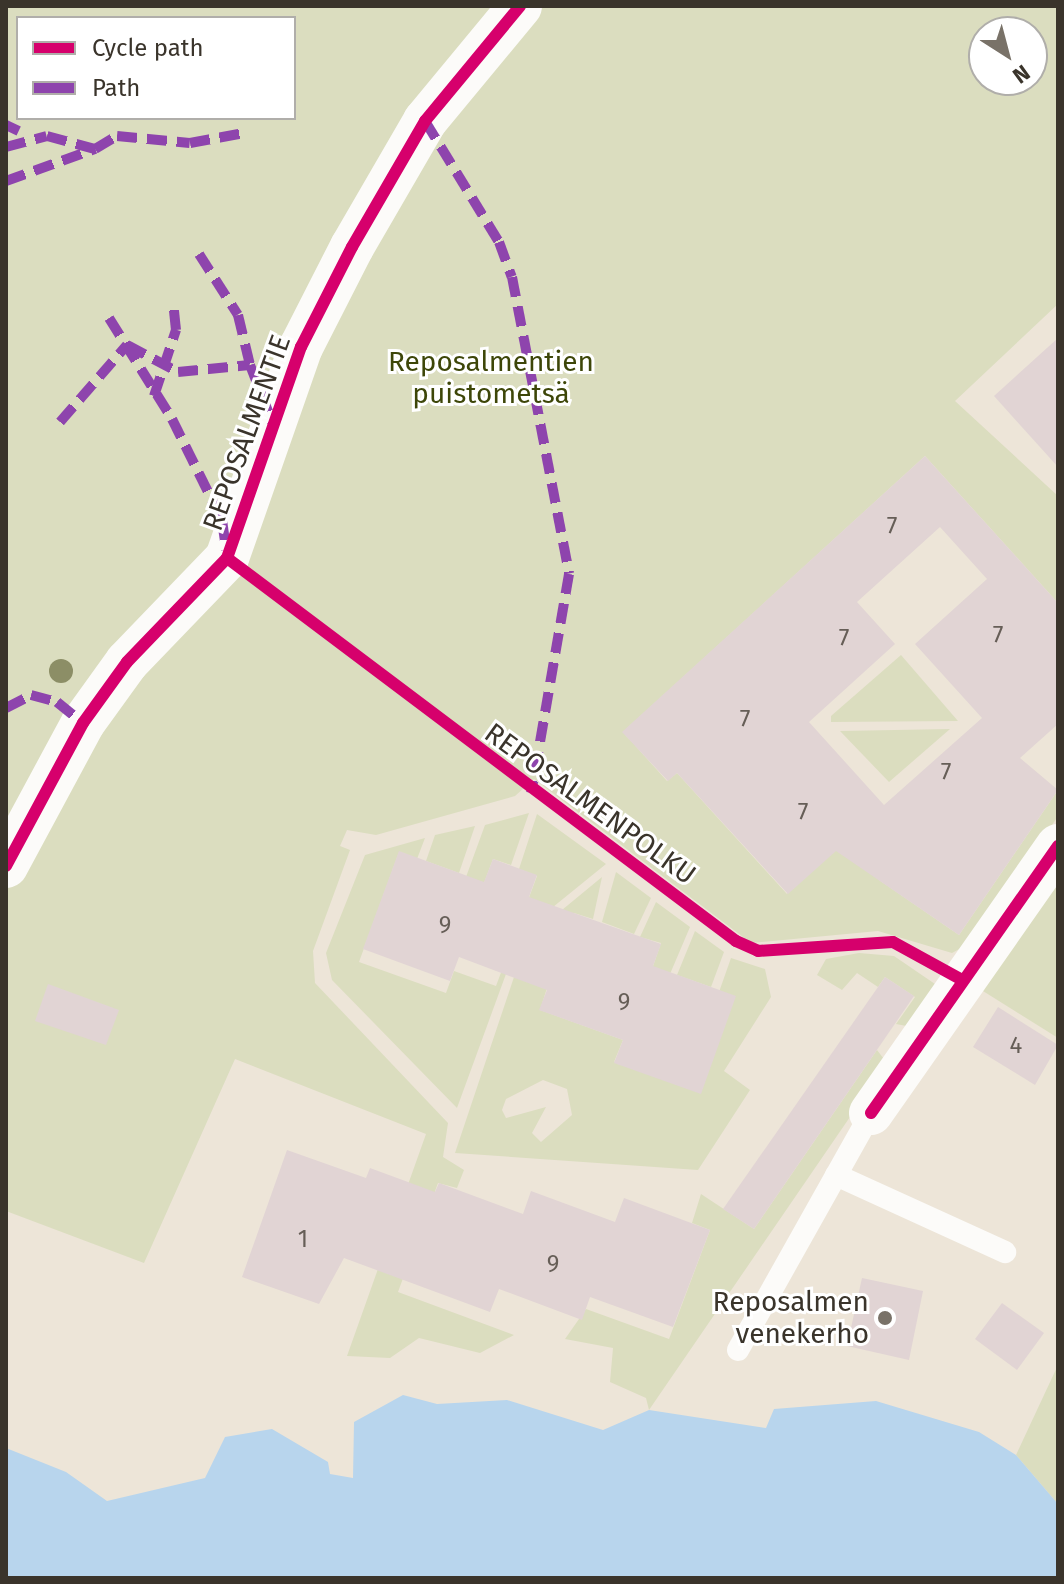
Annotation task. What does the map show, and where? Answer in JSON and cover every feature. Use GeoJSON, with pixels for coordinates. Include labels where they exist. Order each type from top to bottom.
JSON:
{"type":"FeatureCollection","features":[{"type":"Feature","properties":{"kind":"street","name":"REPOSALMENTIE"},"geometry":{"type":"LineString","coordinates":[[6,866],[83,723],[144,642],[227,558],[301,347],[352,247],[425,121],[520,6]]}},
{"type":"Feature","properties":{"kind":"street"},"geometry":{"type":"LineString","coordinates":[[871,1113],[1058,846]]}},
{"type":"Feature","properties":{"kind":"lane"},"geometry":{"type":"LineString","coordinates":[[738,1350],[871,1113]]}},
{"type":"Feature","properties":{"kind":"lane"},"geometry":{"type":"LineString","coordinates":[[836,1175],[1005,1252]]}},
{"type":"Feature","properties":{"kind":"green space","name":"Reposalmentien puistometsä"},"geometry":{"type":"Polygon","coordinates":[[[6,6],[1058,6],[1058,304],[955,401],[1058,496],[1058,603],[925,456],[623,732],[667,781],[677,773],[787,894],[831,822],[879,880],[959,935],[1058,790],[1058,816],[976,940],[952,953],[878,931],[751,943],[534,779],[515,796],[376,835],[347,830],[340,846],[350,850],[313,951],[315,983],[448,1123],[443,1157],[464,1170],[457,1188],[438,1183],[398,1292],[514,1335],[480,1353],[419,1338],[390,1358],[347,1356],[426,1134],[235,1059],[144,1263],[6,1211],[6,6]]]}},
{"type":"Feature","properties":{"kind":"green space"},"geometry":{"type":"Polygon","coordinates":[[[901,655],[958,721],[831,722],[831,716],[901,655]]]}},
{"type":"Feature","properties":{"kind":"green space"},"geometry":{"type":"Polygon","coordinates":[[[950,729],[889,782],[840,731],[950,729]]]}},
{"type":"Feature","properties":{"kind":"green space"},"geometry":{"type":"Polygon","coordinates":[[[529,813],[511,865],[493,859],[484,883],[466,877],[485,825],[529,813]]]}},
{"type":"Feature","properties":{"kind":"green space"},"geometry":{"type":"Polygon","coordinates":[[[537,814],[606,864],[521,933],[457,1108],[332,980],[326,953],[365,855],[425,838],[417,859],[399,852],[359,962],[446,993],[454,971],[496,986],[537,876],[519,869],[537,814]]]}},
{"type":"Feature","properties":{"kind":"green space"},"geometry":{"type":"Polygon","coordinates":[[[475,826],[459,873],[426,861],[435,835],[475,826]]]}},
{"type":"Feature","properties":{"kind":"green space"},"geometry":{"type":"Polygon","coordinates":[[[1058,869],[1058,1038],[975,986],[1058,869]]]}},
{"type":"Feature","properties":{"kind":"green space"},"geometry":{"type":"Polygon","coordinates":[[[616,872],[651,898],[634,934],[602,922],[616,872]]]}},
{"type":"Feature","properties":{"kind":"green space"},"geometry":{"type":"Polygon","coordinates":[[[602,877],[593,919],[574,913],[559,954],[528,938],[602,877]]]}},
{"type":"Feature","properties":{"kind":"green space"},"geometry":{"type":"Polygon","coordinates":[[[656,902],[690,927],[670,974],[652,969],[661,943],[640,937],[656,902]]]}},
{"type":"Feature","properties":{"kind":"green space"},"geometry":{"type":"Polygon","coordinates":[[[695,931],[724,952],[711,987],[677,975],[695,931]]]}},
{"type":"Feature","properties":{"kind":"green space"},"geometry":{"type":"Polygon","coordinates":[[[859,953],[894,956],[935,984],[912,1027],[896,1024],[915,997],[885,977],[878,987],[857,973],[842,990],[817,975],[826,959],[859,953]]]}},
{"type":"Feature","properties":{"kind":"green space"},"geometry":{"type":"Polygon","coordinates":[[[731,958],[765,969],[771,997],[724,1071],[750,1090],[698,1170],[455,1153],[514,977],[547,988],[540,1010],[623,1040],[614,1062],[719,992],[731,958]],[[543,1080],[506,1099],[502,1110],[506,1118],[546,1107],[532,1133],[541,1142],[572,1115],[567,1089],[543,1080]]]}},
{"type":"Feature","properties":{"kind":"green space"},"geometry":{"type":"Polygon","coordinates":[[[877,1050],[887,1063],[649,1410],[646,1398],[610,1382],[613,1348],[565,1339],[586,1309],[669,1339],[710,1230],[692,1223],[701,1194],[754,1229],[877,1050]]]}},
{"type":"Feature","properties":{"kind":"green space"},"geometry":{"type":"Polygon","coordinates":[[[1058,1365],[1058,1504],[1016,1455],[1058,1365]]]}},
{"type":"Feature","properties":{"kind":"water"},"geometry":{"type":"Polygon","coordinates":[[[403,1395],[437,1404],[507,1400],[603,1430],[649,1410],[766,1428],[774,1409],[876,1401],[979,1432],[1016,1455],[1058,1504],[1058,1578],[6,1578],[6,1448],[66,1472],[107,1501],[205,1478],[225,1437],[272,1429],[328,1462],[330,1474],[353,1478],[354,1422],[403,1395]]]}},
{"type":"Feature","properties":{"kind":"building"},"geometry":{"type":"Polygon","coordinates":[[[1058,338],[1058,467],[994,396],[1058,338]]]}},
{"type":"Feature","properties":{"kind":"building"},"geometry":{"type":"Polygon","coordinates":[[[925,456],[1058,603],[1058,724],[1020,758],[1058,790],[959,935],[836,851],[788,894],[677,773],[668,781],[622,732],[925,456]],[[940,527],[857,602],[895,644],[809,722],[884,805],[982,718],[915,644],[987,579],[940,527]]]}},
{"type":"Feature","properties":{"kind":"building"},"geometry":{"type":"Polygon","coordinates":[[[399,851],[484,882],[493,859],[537,875],[529,897],[661,944],[653,966],[736,996],[701,1094],[614,1063],[623,1040],[539,1010],[547,990],[459,957],[450,981],[363,949],[399,851]]]}},
{"type":"Feature","properties":{"kind":"building"},"geometry":{"type":"Polygon","coordinates":[[[885,977],[914,996],[754,1229],[723,1209],[885,977]]]}},
{"type":"Feature","properties":{"kind":"building"},"geometry":{"type":"Polygon","coordinates":[[[48,984],[119,1010],[106,1045],[35,1021],[48,984]]]}},
{"type":"Feature","properties":{"kind":"building"},"geometry":{"type":"Polygon","coordinates":[[[998,1007],[1058,1045],[1035,1085],[973,1047],[998,1007]]]}},
{"type":"Feature","properties":{"kind":"building"},"geometry":{"type":"Polygon","coordinates":[[[287,1150],[366,1178],[370,1168],[435,1192],[439,1183],[523,1214],[531,1191],[615,1222],[624,1198],[710,1230],[673,1327],[590,1297],[582,1320],[499,1289],[490,1312],[344,1258],[319,1304],[242,1277],[287,1150]]]}},
{"type":"Feature","properties":{"kind":"building","name":"Reposalmen venekerho"},"geometry":{"type":"Polygon","coordinates":[[[862,1278],[923,1291],[909,1360],[847,1346],[862,1278]]]}},
{"type":"Feature","properties":{"kind":"building"},"geometry":{"type":"Polygon","coordinates":[[[1002,1303],[1044,1333],[1017,1370],[975,1339],[1002,1303]]]}},
{"type":"Feature","properties":{"kind":"marked path"},"geometry":{"type":"LineString","coordinates":[[425,121],[499,242],[512,277],[569,574],[531,793]]}},
{"type":"Feature","properties":{"kind":"marked path"},"geometry":{"type":"LineString","coordinates":[[6,125],[19,131]]}},
{"type":"Feature","properties":{"kind":"marked path"},"geometry":{"type":"LineString","coordinates":[[6,147],[47,136],[95,149],[117,136],[190,143],[244,133]]}},
{"type":"Feature","properties":{"kind":"marked path"},"geometry":{"type":"LineString","coordinates":[[6,181],[95,149]]}},
{"type":"Feature","properties":{"kind":"marked path"},"geometry":{"type":"LineString","coordinates":[[199,254],[238,315],[250,365]]}},
{"type":"Feature","properties":{"kind":"marked path"},"geometry":{"type":"LineString","coordinates":[[154,396],[176,330],[173,302]]}},
{"type":"Feature","properties":{"kind":"marked path"},"geometry":{"type":"LineString","coordinates":[[109,318],[172,419],[222,520],[226,550]]}},
{"type":"Feature","properties":{"kind":"marked path"},"geometry":{"type":"LineString","coordinates":[[60,422],[127,345],[178,372],[250,365],[273,424]]}},
{"type":"Feature","properties":{"kind":"marked path"},"geometry":{"type":"LineString","coordinates":[[6,708],[31,695],[57,702],[83,723]]}},
{"type":"Feature","properties":{"kind":"cycle path"},"geometry":{"type":"LineString","coordinates":[[6,866],[83,723],[127,662],[227,558],[301,347],[352,247],[425,121],[520,6]]}},
{"type":"Feature","properties":{"kind":"cycle path","name":"REPOSALMENPOLKU"},"geometry":{"type":"LineString","coordinates":[[227,558],[736,941],[758,951],[893,942],[962,980]]}},
{"type":"Feature","properties":{"kind":"cycle path"},"geometry":{"type":"LineString","coordinates":[[871,1113],[1058,846]]}},
{"type":"Feature","properties":{"kind":"place","name":"Reposalmen venekerho"},"geometry":{"type":"Point","coordinates":[885,1318]}}]}
